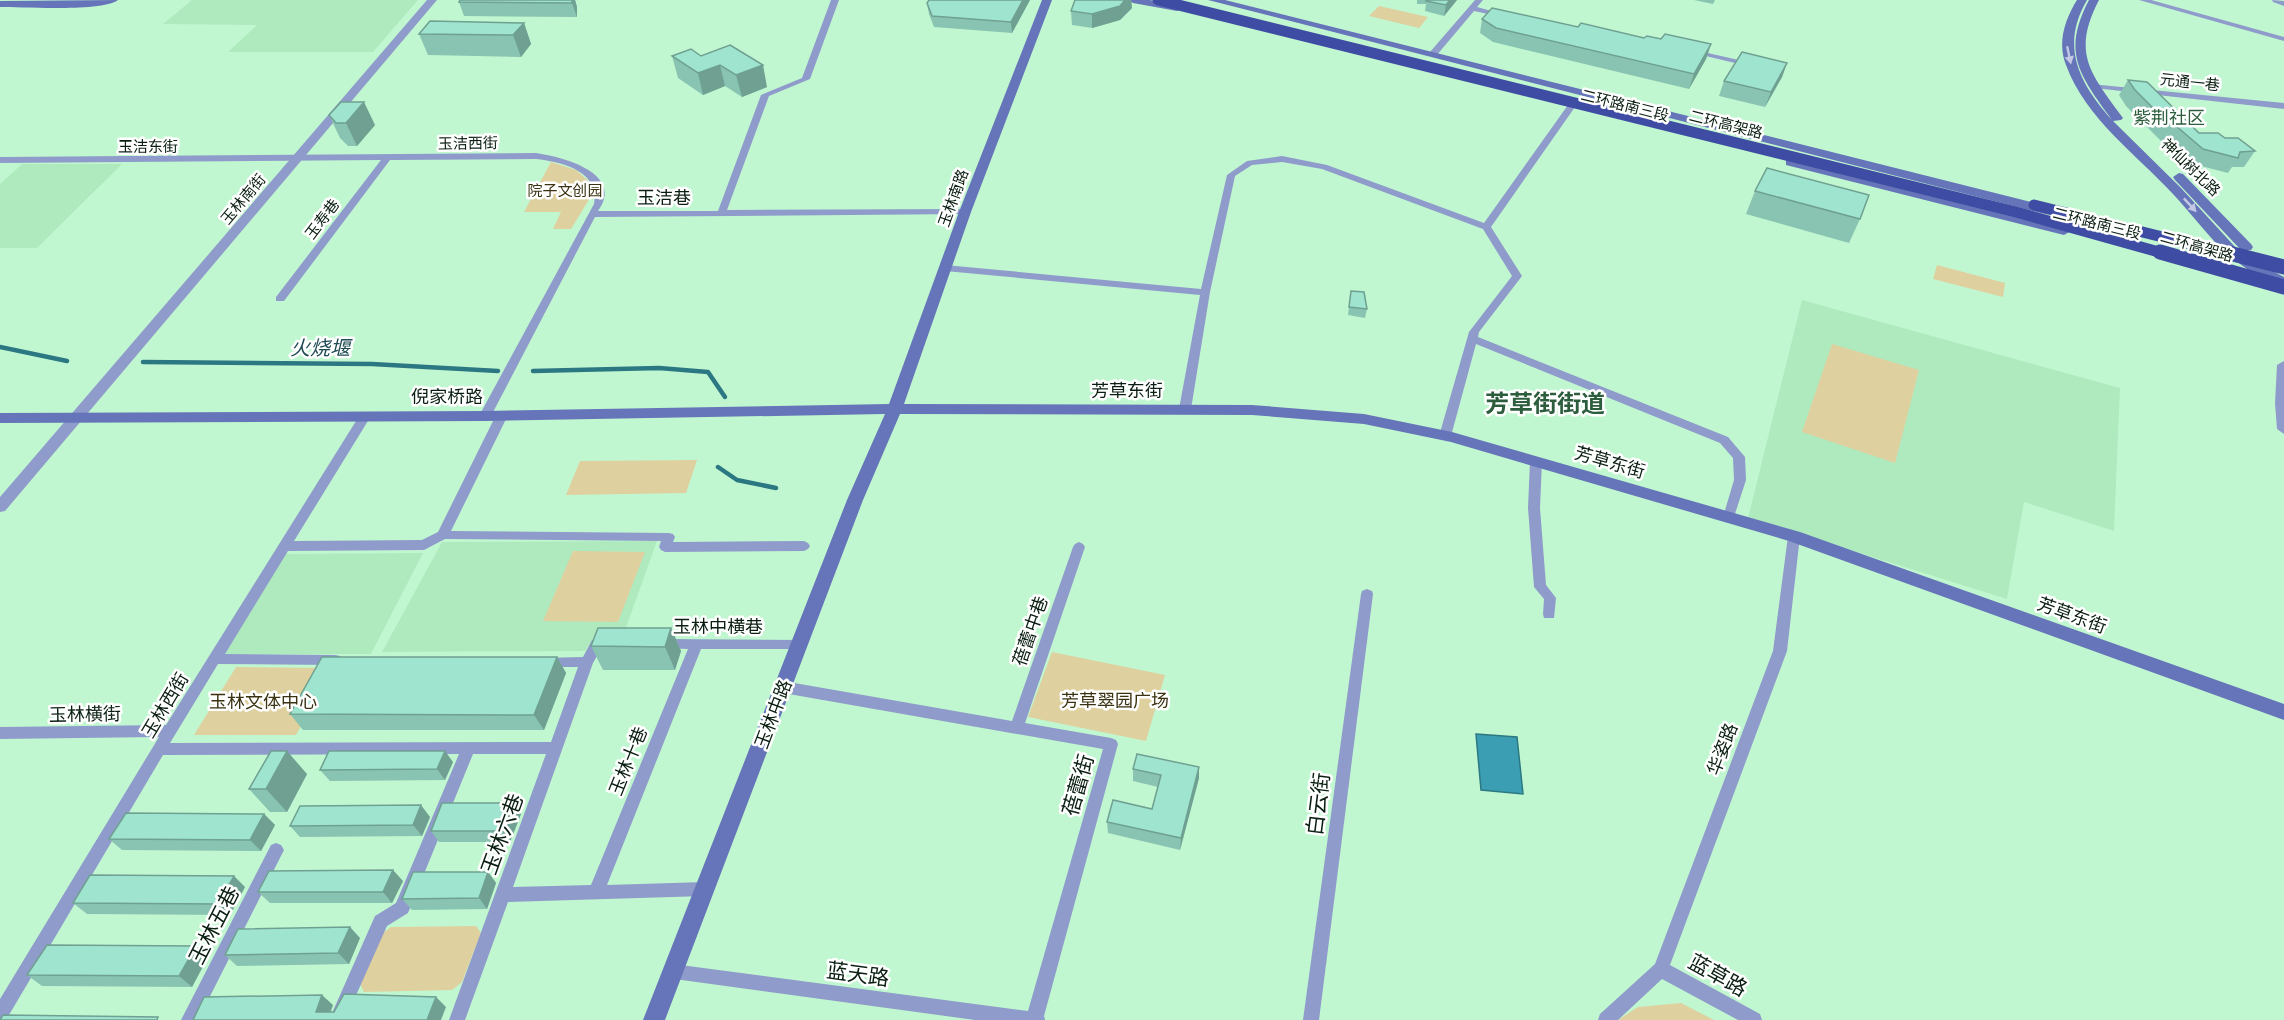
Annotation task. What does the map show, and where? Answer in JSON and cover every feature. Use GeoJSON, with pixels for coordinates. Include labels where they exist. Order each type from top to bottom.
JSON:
{"type":"FeatureCollection","features":[{"type":"Feature","properties":{"kind":"highway","name":"二环高架路"},"geometry":{"type":"LineString","coordinates":[[1158,0],[1193,6],[2005,209],[2284,284]]}},
{"type":"Feature","properties":{"kind":"highway","name":"二环高架路"},"geometry":{"type":"LineString","coordinates":[[1204,0],[2284,267]]}},
{"type":"Feature","properties":{"kind":"main road"},"geometry":{"type":"LineString","coordinates":[[0,4],[78,4],[113,0]]}},
{"type":"Feature","properties":{"kind":"main road","name":"玉林南路"},"geometry":{"type":"LineString","coordinates":[[895,410],[965,212],[1047,0]]}},
{"type":"Feature","properties":{"kind":"main road","name":"二环路南三段"},"geometry":{"type":"LineString","coordinates":[[1133,0],[1184,10],[2284,284]]}},
{"type":"Feature","properties":{"kind":"main road","name":"二环路南三段"},"geometry":{"type":"LineString","coordinates":[[1213,0],[2260,263]]}},
{"type":"Feature","properties":{"kind":"main road"},"geometry":{"type":"LineString","coordinates":[[2082,0],[2076,10],[2067,43],[2071,64],[2091,103],[2157,168],[2239,257],[2284,284]]}},
{"type":"Feature","properties":{"kind":"main road","name":"神仙树北路"},"geometry":{"type":"LineString","coordinates":[[2094,0],[2086,14],[2079,46],[2094,86],[2118,120],[2198,196],[2260,263],[2284,284]]}},
{"type":"Feature","properties":{"kind":"main road"},"geometry":{"type":"LineString","coordinates":[[2260,263],[2284,267]]}},
{"type":"Feature","properties":{"kind":"main road","name":"倪家桥路"},"geometry":{"type":"LineString","coordinates":[[0,418],[485,416],[895,410]]}},
{"type":"Feature","properties":{"kind":"main road","name":"芳草东街"},"geometry":{"type":"LineString","coordinates":[[895,410],[1252,410],[1364,419],[1444,436],[1794,536],[2284,712]]}},
{"type":"Feature","properties":{"kind":"main road","name":"玉林中路"},"geometry":{"type":"LineString","coordinates":[[654,1020],[855,500],[895,410]]}},
{"type":"Feature","properties":{"kind":"street","name":"玉林南街"},"geometry":{"type":"LineString","coordinates":[[0,507],[432,0]]}},
{"type":"Feature","properties":{"kind":"street"},"geometry":{"type":"LineString","coordinates":[[721,214],[765,95],[806,78],[835,0]]}},
{"type":"Feature","properties":{"kind":"street"},"geometry":{"type":"LineString","coordinates":[[1433,54],[1479,0]]}},
{"type":"Feature","properties":{"kind":"street"},"geometry":{"type":"LineString","coordinates":[[2143,0],[2284,39]]}},
{"type":"Feature","properties":{"kind":"street"},"geometry":{"type":"LineString","coordinates":[[2276,0],[2284,4]]}},
{"type":"Feature","properties":{"kind":"street"},"geometry":{"type":"LineString","coordinates":[[1472,8],[1516,19]]}},
{"type":"Feature","properties":{"kind":"street"},"geometry":{"type":"LineString","coordinates":[[1689,50],[1763,68]]}},
{"type":"Feature","properties":{"kind":"street","name":"元通一巷"},"geometry":{"type":"LineString","coordinates":[[2094,86],[2284,106]]}},
{"type":"Feature","properties":{"kind":"street"},"geometry":{"type":"LineString","coordinates":[[1486,227],[1571,107]]}},
{"type":"Feature","properties":{"kind":"street","name":"玉寿巷"},"geometry":{"type":"LineString","coordinates":[[280,299],[388,157]]}},
{"type":"Feature","properties":{"kind":"street","name":"玉洁西街"},"geometry":{"type":"LineString","coordinates":[[297,158],[550,157],[584,170],[592,177],[600,194],[592,214]]}},
{"type":"Feature","properties":{"kind":"street","name":"玉洁东街"},"geometry":{"type":"LineString","coordinates":[[0,160],[297,158]]}},
{"type":"Feature","properties":{"kind":"street"},"geometry":{"type":"LineString","coordinates":[[1185,409],[1205,292],[1231,175],[1250,163],[1282,159],[1324,166],[1486,227],[1517,276],[1474,332],[1444,436]]}},
{"type":"Feature","properties":{"kind":"street","name":"玉洁巷"},"geometry":{"type":"LineString","coordinates":[[592,214],[965,212]]}},
{"type":"Feature","properties":{"kind":"street"},"geometry":{"type":"LineString","coordinates":[[485,416],[592,214]]}},
{"type":"Feature","properties":{"kind":"street"},"geometry":{"type":"LineString","coordinates":[[945,268],[1205,292]]}},
{"type":"Feature","properties":{"kind":"street"},"geometry":{"type":"LineString","coordinates":[[1472,339],[1724,440],[1739,456],[1740,480],[1729,517]]}},
{"type":"Feature","properties":{"kind":"street"},"geometry":{"type":"LineString","coordinates":[[2284,365],[2284,429]]}},
{"type":"Feature","properties":{"kind":"street"},"geometry":{"type":"LineString","coordinates":[[443,535],[502,415]]}},
{"type":"Feature","properties":{"kind":"street","name":"玉林西街"},"geometry":{"type":"LineString","coordinates":[[0,1015],[159,749],[365,416]]}},
{"type":"Feature","properties":{"kind":"street"},"geometry":{"type":"LineString","coordinates":[[1536,461],[1534,508],[1540,587],[1550,598],[1549,614]]}},
{"type":"Feature","properties":{"kind":"street"},"geometry":{"type":"LineString","coordinates":[[284,546],[424,545],[443,535],[669,537],[665,547],[804,546]]}},
{"type":"Feature","properties":{"kind":"street","name":"华姿路"},"geometry":{"type":"LineString","coordinates":[[1661,969],[1780,651],[1794,536]]}},
{"type":"Feature","properties":{"kind":"street","name":"蓓蕾中巷"},"geometry":{"type":"LineString","coordinates":[[1016,728],[1079,547]]}},
{"type":"Feature","properties":{"kind":"street","name":"白云街"},"geometry":{"type":"LineString","coordinates":[[1311,1020],[1367,594]]}},
{"type":"Feature","properties":{"kind":"street"},"geometry":{"type":"LineString","coordinates":[[528,662],[587,662],[597,644],[619,644]]}},
{"type":"Feature","properties":{"kind":"street","name":"玉林中横巷"},"geometry":{"type":"LineString","coordinates":[[652,644],[800,644]]}},
{"type":"Feature","properties":{"kind":"street","name":"玉林十巷"},"geometry":{"type":"LineString","coordinates":[[596,892],[697,644]]}},
{"type":"Feature","properties":{"kind":"street"},"geometry":{"type":"LineString","coordinates":[[214,659],[350,660]]}},
{"type":"Feature","properties":{"kind":"street","name":"玉林六巷"},"geometry":{"type":"LineString","coordinates":[[457,1020],[587,662]]}},
{"type":"Feature","properties":{"kind":"street","name":"蓓蕾街"},"geometry":{"type":"LineString","coordinates":[[783,687],[1111,744],[1036,1020]]}},
{"type":"Feature","properties":{"kind":"street","name":"玉林横街"},"geometry":{"type":"LineString","coordinates":[[0,733],[170,731]]}},
{"type":"Feature","properties":{"kind":"street"},"geometry":{"type":"LineString","coordinates":[[159,749],[556,748]]}},
{"type":"Feature","properties":{"kind":"street"},"geometry":{"type":"LineString","coordinates":[[337,1020],[381,921],[402,908],[468,749]]}},
{"type":"Feature","properties":{"kind":"street","name":"玉林五巷"},"geometry":{"type":"LineString","coordinates":[[189,1020],[276,850]]}},
{"type":"Feature","properties":{"kind":"street"},"geometry":{"type":"LineString","coordinates":[[502,895],[705,889]]}},
{"type":"Feature","properties":{"kind":"street"},"geometry":{"type":"LineString","coordinates":[[1606,1020],[1661,969]]}},
{"type":"Feature","properties":{"kind":"street","name":"蓝草路"},"geometry":{"type":"LineString","coordinates":[[1661,969],[1754,1020]]}},
{"type":"Feature","properties":{"kind":"street","name":"蓝天路"},"geometry":{"type":"LineString","coordinates":[[673,972],[993,1017],[1036,1020]]}},
{"type":"Feature","properties":{"kind":"shaded area"},"geometry":{"type":"Polygon","coordinates":[[[192,0],[418,0],[373,52],[228,52],[257,25],[163,24],[192,0]]]}},
{"type":"Feature","properties":{"kind":"shaded area"},"geometry":{"type":"Polygon","coordinates":[[[22,164],[122,164],[37,248],[0,248],[0,184],[22,164]]]}},
{"type":"Feature","properties":{"kind":"shaded area"},"geometry":{"type":"Polygon","coordinates":[[[1802,300],[2120,388],[2114,531],[2024,502],[2007,599],[1748,518],[1802,300]]]}},
{"type":"Feature","properties":{"kind":"shaded area"},"geometry":{"type":"Polygon","coordinates":[[[657,541],[623,636],[594,637],[585,651],[382,652],[442,542],[657,541]]]}},
{"type":"Feature","properties":{"kind":"shaded area"},"geometry":{"type":"Polygon","coordinates":[[[423,553],[371,654],[224,654],[285,554],[423,553]]]}},
{"type":"Feature","properties":{"kind":"green space"},"geometry":{"type":"Polygon","coordinates":[[[1379,6],[1428,17],[1419,28],[1369,16],[1379,6]]]}},
{"type":"Feature","properties":{"kind":"green space","name":"院子文创园"},"geometry":{"type":"Polygon","coordinates":[[[551,162],[576,170],[592,184],[590,198],[571,229],[553,229],[561,212],[524,212],[551,162]]]}},
{"type":"Feature","properties":{"kind":"green space"},"geometry":{"type":"Polygon","coordinates":[[[1937,265],[2005,283],[2003,297],[1933,279],[1937,265]]]}},
{"type":"Feature","properties":{"kind":"green space"},"geometry":{"type":"Polygon","coordinates":[[[1832,344],[1919,370],[1895,463],[1802,432],[1832,344]]]}},
{"type":"Feature","properties":{"kind":"green space"},"geometry":{"type":"Polygon","coordinates":[[[697,460],[686,493],[566,495],[580,461],[697,460]]]}},
{"type":"Feature","properties":{"kind":"green space"},"geometry":{"type":"Polygon","coordinates":[[[573,551],[645,552],[618,622],[543,621],[573,551]]]}},
{"type":"Feature","properties":{"kind":"green space","name":"芳草翠园广场"},"geometry":{"type":"Polygon","coordinates":[[[1052,652],[1165,675],[1146,741],[1028,717],[1052,652]]]}},
{"type":"Feature","properties":{"kind":"green space","name":"玉林文体中心"},"geometry":{"type":"Polygon","coordinates":[[[236,667],[333,668],[296,735],[194,735],[236,667]]]}},
{"type":"Feature","properties":{"kind":"green space"},"geometry":{"type":"Polygon","coordinates":[[[476,926],[481,933],[462,982],[452,990],[364,992],[359,982],[380,935],[391,927],[476,926]]]}},
{"type":"Feature","properties":{"kind":"green space"},"geometry":{"type":"Polygon","coordinates":[[[1681,1003],[1714,1020],[1618,1020],[1638,1007],[1681,1003]]]}},
{"type":"Feature","properties":{"kind":"water"},"geometry":{"type":"Polygon","coordinates":[[[1476,734],[1517,737],[1523,794],[1481,790],[1476,734]]]}},
{"type":"Feature","properties":{"kind":"building"},"geometry":{"type":"Polygon","coordinates":[[[460,0],[572,0],[572,3],[459,2],[460,0]]]}},
{"type":"Feature","properties":{"kind":"building"},"geometry":{"type":"Polygon","coordinates":[[[929,0],[1023,0],[1011,22],[932,16],[927,3],[929,0]]]}},
{"type":"Feature","properties":{"kind":"building"},"geometry":{"type":"Polygon","coordinates":[[[1075,0],[1125,0],[1120,6],[1092,14],[1071,11],[1075,0]]]}},
{"type":"Feature","properties":{"kind":"building"},"geometry":{"type":"Polygon","coordinates":[[[1427,0],[1450,0],[1446,5],[1427,0]]]}},
{"type":"Feature","properties":{"kind":"building"},"geometry":{"type":"Polygon","coordinates":[[[1492,8],[1578,27],[1581,23],[1644,38],[1647,36],[1661,39],[1665,34],[1711,44],[1694,74],[1496,28],[1482,19],[1492,8]]]}},
{"type":"Feature","properties":{"kind":"building"},"geometry":{"type":"Polygon","coordinates":[[[430,21],[524,23],[513,35],[419,34],[430,21]]]}},
{"type":"Feature","properties":{"kind":"building"},"geometry":{"type":"Polygon","coordinates":[[[730,45],[763,65],[736,75],[720,65],[698,73],[672,56],[691,49],[701,56],[730,45]]]}},
{"type":"Feature","properties":{"kind":"building"},"geometry":{"type":"Polygon","coordinates":[[[1742,52],[1787,63],[1771,92],[1724,81],[1742,52]]]}},
{"type":"Feature","properties":{"kind":"building"},"geometry":{"type":"Polygon","coordinates":[[[2128,80],[2147,82],[2199,133],[2218,133],[2225,138],[2238,138],[2255,151],[2240,152],[2238,158],[2203,149],[2176,126],[2171,126],[2128,80]]]}},
{"type":"Feature","properties":{"kind":"building"},"geometry":{"type":"Polygon","coordinates":[[[341,102],[364,102],[346,123],[336,123],[329,115],[341,102]]]}},
{"type":"Feature","properties":{"kind":"building"},"geometry":{"type":"Polygon","coordinates":[[[1767,168],[1869,195],[1860,219],[1755,191],[1767,168]]]}},
{"type":"Feature","properties":{"kind":"building"},"geometry":{"type":"Polygon","coordinates":[[[1351,291],[1364,292],[1367,309],[1349,307],[1351,291]]]}},
{"type":"Feature","properties":{"kind":"building"},"geometry":{"type":"Polygon","coordinates":[[[598,628],[671,628],[665,647],[591,646],[598,628]]]}},
{"type":"Feature","properties":{"kind":"building"},"geometry":{"type":"Polygon","coordinates":[[[322,657],[557,657],[534,715],[290,714],[322,657]]]}},
{"type":"Feature","properties":{"kind":"building"},"geometry":{"type":"Polygon","coordinates":[[[271,751],[287,751],[266,789],[249,789],[271,751]]]}},
{"type":"Feature","properties":{"kind":"building"},"geometry":{"type":"Polygon","coordinates":[[[329,751],[445,751],[437,769],[320,770],[329,751]]]}},
{"type":"Feature","properties":{"kind":"building"},"geometry":{"type":"Polygon","coordinates":[[[1137,754],[1199,767],[1181,838],[1107,822],[1113,800],[1152,809],[1161,775],[1133,769],[1137,754]]]}},
{"type":"Feature","properties":{"kind":"building"},"geometry":{"type":"Polygon","coordinates":[[[442,803],[513,803],[502,831],[431,831],[442,803]]]}},
{"type":"Feature","properties":{"kind":"building"},"geometry":{"type":"Polygon","coordinates":[[[421,805],[413,825],[290,826],[300,806],[421,805]]]}},
{"type":"Feature","properties":{"kind":"building"},"geometry":{"type":"Polygon","coordinates":[[[126,813],[264,814],[250,840],[109,839],[126,813]]]}},
{"type":"Feature","properties":{"kind":"building"},"geometry":{"type":"Polygon","coordinates":[[[393,870],[383,892],[258,892],[269,871],[393,870]]]}},
{"type":"Feature","properties":{"kind":"building"},"geometry":{"type":"Polygon","coordinates":[[[413,872],[488,872],[479,898],[402,899],[413,872]]]}},
{"type":"Feature","properties":{"kind":"building"},"geometry":{"type":"Polygon","coordinates":[[[90,875],[234,876],[218,904],[73,903],[90,875]]]}},
{"type":"Feature","properties":{"kind":"building"},"geometry":{"type":"Polygon","coordinates":[[[350,927],[338,953],[225,955],[238,929],[350,927]]]}},
{"type":"Feature","properties":{"kind":"building"},"geometry":{"type":"Polygon","coordinates":[[[47,945],[196,946],[179,976],[27,975],[47,945]]]}},
{"type":"Feature","properties":{"kind":"building"},"geometry":{"type":"Polygon","coordinates":[[[344,994],[436,997],[427,1020],[193,1020],[204,997],[322,995],[316,1012],[334,1012],[344,994]]]}},
{"type":"Feature","properties":{"kind":"building"},"geometry":{"type":"Polygon","coordinates":[[[3,1015],[158,1017],[157,1020],[0,1020],[3,1015]]]}},
{"type":"Feature","properties":{"kind":"waterway","name":"火烧堰"},"geometry":{"type":"LineString","coordinates":[[0,347],[67,361]]}},
{"type":"Feature","properties":{"kind":"waterway","name":"火烧堰"},"geometry":{"type":"LineString","coordinates":[[143,362],[372,364],[498,371]]}},
{"type":"Feature","properties":{"kind":"waterway","name":"火烧堰"},"geometry":{"type":"LineString","coordinates":[[533,371],[659,368],[708,372],[725,397]]}},
{"type":"Feature","properties":{"kind":"waterway","name":"火烧堰"},"geometry":{"type":"LineString","coordinates":[[718,467],[737,480],[776,488]]}},
{"type":"Feature","properties":{"kind":"district","name":"紫荆社区"},"geometry":{"type":"Point","coordinates":[2169,117]}},
{"type":"Feature","properties":{"kind":"district","name":"芳草街街道"},"geometry":{"type":"Point","coordinates":[1545,403]}}]}
